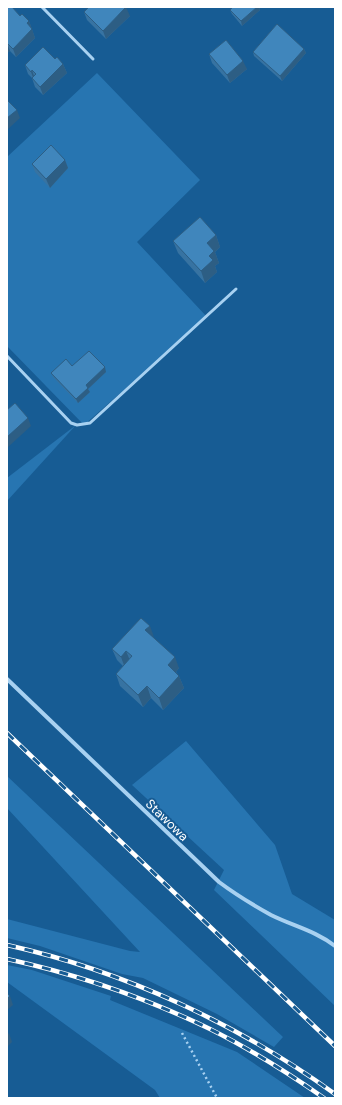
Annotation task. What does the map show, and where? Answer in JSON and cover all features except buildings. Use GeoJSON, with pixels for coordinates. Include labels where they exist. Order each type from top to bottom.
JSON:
{"type":"FeatureCollection","features":[{"type":"Feature","properties":{"kind":"street","name":"Stawowa"},"geometry":{"type":"LineString","coordinates":[[7,679],[219,882],[235,894],[272,915],[311,931],[335,946]]}},
{"type":"Feature","properties":{"kind":"lane"},"geometry":{"type":"LineString","coordinates":[[42,7],[92,59]]}},
{"type":"Feature","properties":{"kind":"lane"},"geometry":{"type":"LineString","coordinates":[[7,356],[71,423],[77,425],[90,423],[236,289]]}},
{"type":"Feature","properties":{"kind":"path"},"geometry":{"type":"LineString","coordinates":[[182,1033],[217,1098]]}},
{"type":"Feature","properties":{"kind":"shaded area"},"geometry":{"type":"Polygon","coordinates":[[[97,73],[200,180],[137,242],[207,317],[84,425],[7,346],[7,157],[97,73]]]}},
{"type":"Feature","properties":{"kind":"shaded area"},"geometry":{"type":"Polygon","coordinates":[[[76,425],[7,501],[7,478],[76,425]]]}},
{"type":"Feature","properties":{"kind":"shaded area"},"geometry":{"type":"Polygon","coordinates":[[[186,741],[275,845],[292,894],[335,920],[335,1006],[214,890],[224,870],[132,785],[186,741]]]}},
{"type":"Feature","properties":{"kind":"shaded area"},"geometry":{"type":"Polygon","coordinates":[[[7,776],[283,1037],[274,1047],[217,1014],[143,978],[122,974],[40,946],[7,938],[7,919],[130,951],[140,952],[7,808],[7,776]]]}},
{"type":"Feature","properties":{"kind":"shaded area"},"geometry":{"type":"Polygon","coordinates":[[[7,965],[32,970],[111,996],[110,1000],[237,1052],[305,1098],[160,1098],[155,1090],[7,982],[7,965]]]}},
{"type":"Feature","properties":{"kind":"railway"},"geometry":{"type":"LineString","coordinates":[[7,733],[335,1046]]}},
{"type":"Feature","properties":{"kind":"railway"},"geometry":{"type":"LineString","coordinates":[[7,945],[94,969],[137,985],[178,1003],[259,1045],[335,1094]]}},
{"type":"Feature","properties":{"kind":"railway"},"geometry":{"type":"LineString","coordinates":[[7,959],[85,980],[161,1007],[210,1029],[254,1053],[283,1070],[324,1098]]}}]}
